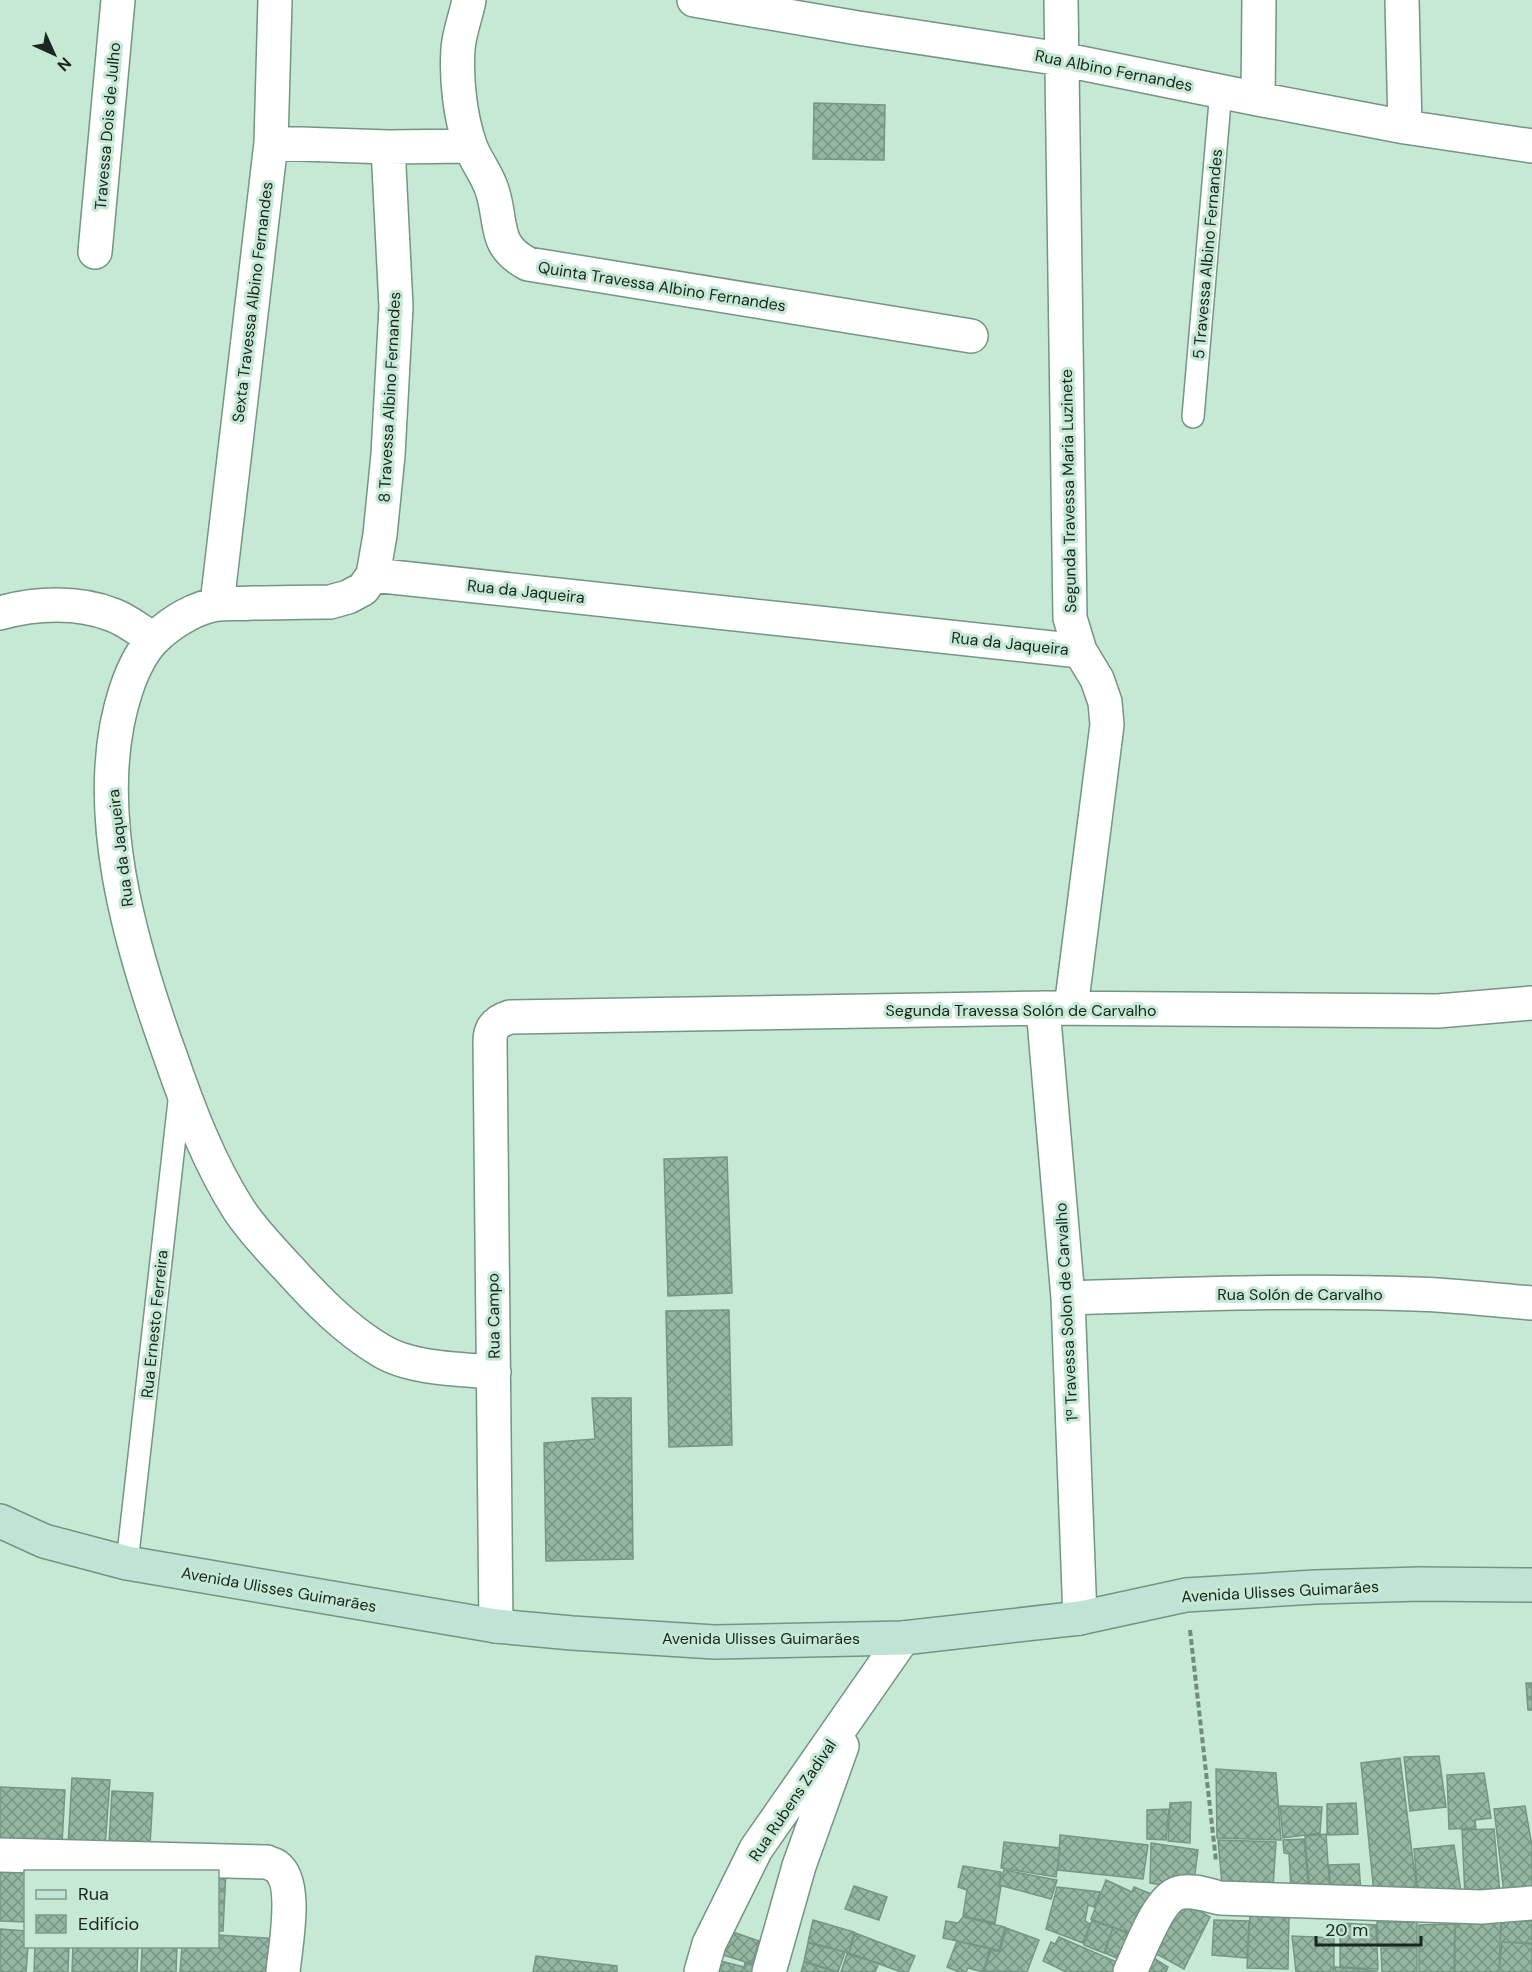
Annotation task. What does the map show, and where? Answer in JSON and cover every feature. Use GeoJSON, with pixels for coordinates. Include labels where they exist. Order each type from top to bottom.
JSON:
{"type":"FeatureCollection","features":[{"type":"Feature","properties":{"kind":"main road","name":"Avenida Ulisses Guimarães"},"geometry":{"type":"LineString","coordinates":[[0,1521],[44,1541],[127,1563],[496,1626],[714,1642],[903,1638],[1080,1618],[1186,1594],[1419,1584],[1532,1585]]}},
{"type":"Feature","properties":{"kind":"street","name":"Travessa Dois de Julho"},"geometry":{"type":"LineString","coordinates":[[95,252],[118,0]]}},
{"type":"Feature","properties":{"kind":"street","name":"Sexta Travessa Albino Fernandes"},"geometry":{"type":"LineString","coordinates":[[217,604],[271,143],[275,0]]}},
{"type":"Feature","properties":{"kind":"street","name":"Quinta Travessa Albino Fernandes"},"geometry":{"type":"LineString","coordinates":[[469,0],[458,48],[460,97],[470,146],[492,187],[504,245],[514,256],[528,264],[971,336]]}},
{"type":"Feature","properties":{"kind":"street","name":"Rua Albino Fernandes"},"geometry":{"type":"LineString","coordinates":[[694,0],[858,14],[1061,59],[1258,99],[1405,127],[1532,146]]}},
{"type":"Feature","properties":{"kind":"street","name":"Segunda Travessa Maria Luzinete"},"geometry":{"type":"LineString","coordinates":[[1057,1008],[1107,724],[1105,702],[1097,679],[1080,651],[1070,618],[1061,0]]}},
{"type":"Feature","properties":{"kind":"street"},"geometry":{"type":"LineString","coordinates":[[1258,99],[1259,0]]}},
{"type":"Feature","properties":{"kind":"street"},"geometry":{"type":"LineString","coordinates":[[1401,0],[1405,127]]}},
{"type":"Feature","properties":{"kind":"street"},"geometry":{"type":"LineString","coordinates":[[271,143],[388,147],[470,146]]}},
{"type":"Feature","properties":{"kind":"street","name":"8 Travessa Albino Fernandes"},"geometry":{"type":"LineString","coordinates":[[373,575],[380,535],[388,455],[396,307],[388,147]]}},
{"type":"Feature","properties":{"kind":"street","name":"Rua da Jaqueira"},"geometry":{"type":"LineString","coordinates":[[494,1372],[418,1364],[382,1352],[346,1326],[280,1260],[240,1211],[215,1167],[180,1085],[136,952],[120,877],[111,801],[112,750],[120,708],[132,673],[153,639],[182,617],[217,604],[330,602],[348,597],[363,589],[373,575],[1080,651]]}},
{"type":"Feature","properties":{"kind":"street"},"geometry":{"type":"LineString","coordinates":[[0,613],[39,606],[68,605],[91,608],[114,615],[153,639]]}},
{"type":"Feature","properties":{"kind":"street","name":"Segunda Travessa Solón de Carvalho"},"geometry":{"type":"LineString","coordinates":[[510,1017],[1057,1008],[1438,1011],[1532,1003]]}},
{"type":"Feature","properties":{"kind":"street","name":"1ª Travessa Solon de Carvalho"},"geometry":{"type":"LineString","coordinates":[[1057,1008],[1080,1618]]}},
{"type":"Feature","properties":{"kind":"street","name":"Rua Campo"},"geometry":{"type":"LineString","coordinates":[[496,1626],[490,1041],[493,1027],[500,1020],[510,1017]]}},
{"type":"Feature","properties":{"kind":"street","name":"Rua Solón de Carvalho"},"geometry":{"type":"LineString","coordinates":[[1068,1298],[1200,1293],[1392,1294],[1532,1303]]}},
{"type":"Feature","properties":{"kind":"street","name":"Rua Rubens Zadival"},"geometry":{"type":"LineString","coordinates":[[701,1972],[709,1944],[756,1849],[903,1638]]}},
{"type":"Feature","properties":{"kind":"street"},"geometry":{"type":"LineString","coordinates":[[769,1972],[799,1866],[857,1706]]}},
{"type":"Feature","properties":{"kind":"street"},"geometry":{"type":"LineString","coordinates":[[0,1855],[267,1862],[276,1866],[285,1876],[290,1894],[283,1972]]}},
{"type":"Feature","properties":{"kind":"street"},"geometry":{"type":"LineString","coordinates":[[1130,1972],[1160,1910],[1170,1897],[1181,1892],[1220,1898],[1481,1907],[1532,1903]]}},
{"type":"Feature","properties":{"kind":"lane","name":"5 Travessa Albino Fernandes"},"geometry":{"type":"LineString","coordinates":[[1194,417],[1221,90]]}},
{"type":"Feature","properties":{"kind":"lane","name":"Rua Ernesto Ferreira"},"geometry":{"type":"LineString","coordinates":[[127,1563],[180,1085]]}},
{"type":"Feature","properties":{"kind":"path"},"geometry":{"type":"LineString","coordinates":[[1186,1594],[1220,1898]]}},
{"type":"Feature","properties":{"kind":"building"},"geometry":{"type":"Polygon","coordinates":[[[814,103],[885,105],[884,160],[813,159],[814,103]]]}},
{"type":"Feature","properties":{"kind":"building"},"geometry":{"type":"Polygon","coordinates":[[[727,1157],[732,1293],[668,1296],[664,1159],[727,1157]]]}},
{"type":"Feature","properties":{"kind":"building"},"geometry":{"type":"Polygon","coordinates":[[[729,1310],[732,1445],[669,1447],[666,1311],[729,1310]]]}},
{"type":"Feature","properties":{"kind":"building"},"geometry":{"type":"Polygon","coordinates":[[[592,1398],[631,1398],[633,1559],[546,1561],[544,1443],[595,1439],[592,1398]]]}},
{"type":"Feature","properties":{"kind":"building"},"geometry":{"type":"Polygon","coordinates":[[[1526,1683],[1532,1683],[1532,1710],[1528,1710],[1526,1683]]]}},
{"type":"Feature","properties":{"kind":"building"},"geometry":{"type":"Polygon","coordinates":[[[1439,1756],[1446,1807],[1410,1811],[1404,1757],[1439,1756]]]}},
{"type":"Feature","properties":{"kind":"building"},"geometry":{"type":"Polygon","coordinates":[[[1400,1758],[1417,1892],[1374,1893],[1361,1763],[1400,1758]]]}},
{"type":"Feature","properties":{"kind":"building"},"geometry":{"type":"Polygon","coordinates":[[[1216,1769],[1276,1773],[1281,1840],[1217,1838],[1216,1769]]]}},
{"type":"Feature","properties":{"kind":"building"},"geometry":{"type":"Polygon","coordinates":[[[1484,1773],[1491,1818],[1475,1820],[1476,1828],[1449,1829],[1447,1775],[1484,1773]]]}},
{"type":"Feature","properties":{"kind":"building"},"geometry":{"type":"Polygon","coordinates":[[[72,1778],[110,1780],[105,1847],[68,1845],[72,1778]]]}},
{"type":"Feature","properties":{"kind":"building"},"geometry":{"type":"Polygon","coordinates":[[[0,1787],[65,1790],[62,1844],[0,1841],[0,1787]]]}},
{"type":"Feature","properties":{"kind":"building"},"geometry":{"type":"Polygon","coordinates":[[[112,1791],[153,1793],[150,1846],[109,1843],[112,1791]]]}},
{"type":"Feature","properties":{"kind":"building"},"geometry":{"type":"Polygon","coordinates":[[[1191,1802],[1190,1843],[1168,1841],[1170,1803],[1191,1802]]]}},
{"type":"Feature","properties":{"kind":"building"},"geometry":{"type":"Polygon","coordinates":[[[1356,1803],[1358,1834],[1327,1835],[1327,1804],[1356,1803]]]}},
{"type":"Feature","properties":{"kind":"building"},"geometry":{"type":"Polygon","coordinates":[[[1280,1806],[1322,1807],[1320,1833],[1283,1838],[1280,1806]]]}},
{"type":"Feature","properties":{"kind":"building"},"geometry":{"type":"Polygon","coordinates":[[[1525,1806],[1532,1846],[1532,1890],[1504,1893],[1494,1809],[1525,1806]]]}},
{"type":"Feature","properties":{"kind":"building"},"geometry":{"type":"Polygon","coordinates":[[[1169,1809],[1166,1840],[1147,1839],[1147,1810],[1169,1809]]]}},
{"type":"Feature","properties":{"kind":"building"},"geometry":{"type":"Polygon","coordinates":[[[1494,1829],[1500,1894],[1465,1896],[1462,1830],[1494,1829]]]}},
{"type":"Feature","properties":{"kind":"building"},"geometry":{"type":"Polygon","coordinates":[[[1326,1834],[1330,1893],[1310,1893],[1305,1836],[1326,1834]]]}},
{"type":"Feature","properties":{"kind":"building"},"geometry":{"type":"Polygon","coordinates":[[[1060,1835],[1148,1845],[1143,1879],[1058,1870],[1060,1835]]]}},
{"type":"Feature","properties":{"kind":"building"},"geometry":{"type":"Polygon","coordinates":[[[1304,1839],[1309,1893],[1291,1889],[1289,1854],[1284,1853],[1283,1840],[1304,1839]]]}},
{"type":"Feature","properties":{"kind":"building"},"geometry":{"type":"Polygon","coordinates":[[[1218,1840],[1276,1842],[1273,1887],[1222,1884],[1218,1840]]]}},
{"type":"Feature","properties":{"kind":"building"},"geometry":{"type":"Polygon","coordinates":[[[1004,1842],[1060,1848],[1056,1877],[1001,1868],[1004,1842]]]}},
{"type":"Feature","properties":{"kind":"building"},"geometry":{"type":"Polygon","coordinates":[[[1151,1843],[1198,1850],[1193,1889],[1150,1883],[1151,1843]]]}},
{"type":"Feature","properties":{"kind":"building"},"geometry":{"type":"Polygon","coordinates":[[[1454,1845],[1461,1892],[1418,1897],[1414,1849],[1454,1845]]]}},
{"type":"Feature","properties":{"kind":"building"},"geometry":{"type":"Polygon","coordinates":[[[0,1860],[24,1871],[24,1922],[0,1921],[0,1860]]]}},
{"type":"Feature","properties":{"kind":"building"},"geometry":{"type":"Polygon","coordinates":[[[1359,1864],[1361,1895],[1331,1896],[1329,1865],[1359,1864]]]}},
{"type":"Feature","properties":{"kind":"building"},"geometry":{"type":"Polygon","coordinates":[[[963,1866],[1001,1872],[995,1923],[963,1916],[967,1890],[958,1887],[963,1866]]]}},
{"type":"Feature","properties":{"kind":"building"},"geometry":{"type":"Polygon","coordinates":[[[226,1870],[223,1931],[219,1931],[219,1872],[226,1870]]]}},
{"type":"Feature","properties":{"kind":"building"},"geometry":{"type":"Polygon","coordinates":[[[1004,1870],[1057,1880],[1051,1899],[999,1885],[1004,1870]]]}},
{"type":"Feature","properties":{"kind":"building"},"geometry":{"type":"Polygon","coordinates":[[[1106,1880],[1132,1892],[1134,1887],[1156,1896],[1140,1937],[1091,1919],[1106,1880]]]}},
{"type":"Feature","properties":{"kind":"building"},"geometry":{"type":"Polygon","coordinates":[[[854,1886],[887,1897],[879,1920],[845,1909],[854,1886]]]}},
{"type":"Feature","properties":{"kind":"building"},"geometry":{"type":"Polygon","coordinates":[[[1057,1887],[1100,1892],[1094,1907],[1088,1905],[1085,1921],[1090,1924],[1083,1943],[1046,1929],[1057,1887]]]}},
{"type":"Feature","properties":{"kind":"building"},"geometry":{"type":"Polygon","coordinates":[[[1173,1896],[1210,1917],[1184,1969],[1149,1950],[1173,1896]]]}},
{"type":"Feature","properties":{"kind":"building"},"geometry":{"type":"Polygon","coordinates":[[[1250,1915],[1289,1917],[1288,1969],[1247,1968],[1250,1915]]]}},
{"type":"Feature","properties":{"kind":"building"},"geometry":{"type":"Polygon","coordinates":[[[963,1917],[1005,1927],[999,1950],[943,1938],[946,1921],[958,1923],[963,1917]]]}},
{"type":"Feature","properties":{"kind":"building"},"geometry":{"type":"Polygon","coordinates":[[[813,1920],[854,1932],[849,1953],[808,1942],[813,1920]]]}},
{"type":"Feature","properties":{"kind":"building"},"geometry":{"type":"Polygon","coordinates":[[[1092,1920],[1113,1928],[1104,1953],[1084,1945],[1092,1920]]]}},
{"type":"Feature","properties":{"kind":"building"},"geometry":{"type":"Polygon","coordinates":[[[1214,1920],[1249,1921],[1247,1958],[1212,1955],[1214,1920]]]}},
{"type":"Feature","properties":{"kind":"building"},"geometry":{"type":"Polygon","coordinates":[[[1501,1920],[1499,1972],[1455,1972],[1455,1922],[1501,1920]]]}},
{"type":"Feature","properties":{"kind":"building"},"geometry":{"type":"Polygon","coordinates":[[[1532,1921],[1532,1943],[1500,1942],[1502,1922],[1532,1921]]]}},
{"type":"Feature","properties":{"kind":"building"},"geometry":{"type":"Polygon","coordinates":[[[1377,1922],[1417,1922],[1417,1947],[1378,1946],[1377,1922]]]}},
{"type":"Feature","properties":{"kind":"building"},"geometry":{"type":"Polygon","coordinates":[[[1340,1923],[1376,1925],[1378,1969],[1340,1967],[1340,1923]]]}},
{"type":"Feature","properties":{"kind":"building"},"geometry":{"type":"Polygon","coordinates":[[[1455,1924],[1454,1972],[1419,1972],[1419,1925],[1455,1924]]]}},
{"type":"Feature","properties":{"kind":"building"},"geometry":{"type":"Polygon","coordinates":[[[1113,1927],[1138,1938],[1128,1963],[1105,1953],[1113,1927]]]}},
{"type":"Feature","properties":{"kind":"building"},"geometry":{"type":"Polygon","coordinates":[[[1006,1928],[1039,1940],[1027,1972],[984,1971],[991,1950],[1000,1952],[1006,1928]]]}},
{"type":"Feature","properties":{"kind":"building"},"geometry":{"type":"Polygon","coordinates":[[[0,1929],[24,1931],[24,1948],[28,1948],[26,1972],[0,1972],[0,1929]]]}},
{"type":"Feature","properties":{"kind":"building"},"geometry":{"type":"Polygon","coordinates":[[[730,1931],[759,1941],[752,1964],[723,1955],[730,1931]]]}},
{"type":"Feature","properties":{"kind":"building"},"geometry":{"type":"Polygon","coordinates":[[[855,1933],[915,1956],[908,1972],[901,1972],[849,1953],[855,1933]]]}},
{"type":"Feature","properties":{"kind":"building"},"geometry":{"type":"Polygon","coordinates":[[[219,1935],[280,1939],[278,1972],[180,1972],[182,1948],[219,1948],[219,1935]]]}},
{"type":"Feature","properties":{"kind":"building"},"geometry":{"type":"Polygon","coordinates":[[[1292,1936],[1334,1938],[1334,1972],[1296,1972],[1292,1936]]]}},
{"type":"Feature","properties":{"kind":"building"},"geometry":{"type":"Polygon","coordinates":[[[1059,1937],[1126,1966],[1122,1972],[1066,1972],[1043,1961],[1051,1942],[1055,1944],[1059,1937]]]}},
{"type":"Feature","properties":{"kind":"building"},"geometry":{"type":"Polygon","coordinates":[[[957,1941],[990,1949],[983,1972],[968,1968],[966,1972],[959,1972],[947,1967],[957,1941]]]}},
{"type":"Feature","properties":{"kind":"building"},"geometry":{"type":"Polygon","coordinates":[[[1502,1942],[1532,1944],[1532,1972],[1499,1972],[1502,1942]]]}},
{"type":"Feature","properties":{"kind":"building"},"geometry":{"type":"Polygon","coordinates":[[[808,1943],[845,1952],[838,1972],[804,1961],[808,1943]]]}},
{"type":"Feature","properties":{"kind":"building"},"geometry":{"type":"Polygon","coordinates":[[[35,1948],[69,1948],[68,1972],[34,1972],[35,1948]]]}},
{"type":"Feature","properties":{"kind":"building"},"geometry":{"type":"Polygon","coordinates":[[[73,1948],[138,1948],[137,1972],[72,1972],[73,1948]]]}},
{"type":"Feature","properties":{"kind":"building"},"geometry":{"type":"Polygon","coordinates":[[[142,1948],[177,1948],[176,1972],[141,1972],[142,1948]]]}},
{"type":"Feature","properties":{"kind":"building"},"geometry":{"type":"Polygon","coordinates":[[[1381,1948],[1417,1948],[1417,1972],[1382,1972],[1381,1948]]]}},
{"type":"Feature","properties":{"kind":"building"},"geometry":{"type":"Polygon","coordinates":[[[847,1954],[879,1963],[875,1972],[841,1972],[847,1954]]]}},
{"type":"Feature","properties":{"kind":"building"},"geometry":{"type":"Polygon","coordinates":[[[536,1956],[617,1966],[617,1972],[533,1972],[536,1956]]]}},
{"type":"Feature","properties":{"kind":"building"},"geometry":{"type":"Polygon","coordinates":[[[1150,1956],[1168,1967],[1166,1972],[1141,1972],[1150,1956]]]}},
{"type":"Feature","properties":{"kind":"building"},"geometry":{"type":"Polygon","coordinates":[[[721,1961],[744,1967],[745,1963],[755,1966],[753,1972],[719,1972],[721,1961]]]}},
{"type":"Feature","properties":{"kind":"building"},"geometry":{"type":"Polygon","coordinates":[[[804,1962],[836,1972],[801,1972],[804,1962]]]}},
{"type":"Feature","properties":{"kind":"building"},"geometry":{"type":"Polygon","coordinates":[[[1335,1967],[1378,1971],[1336,1972],[1335,1967]]]}}]}
